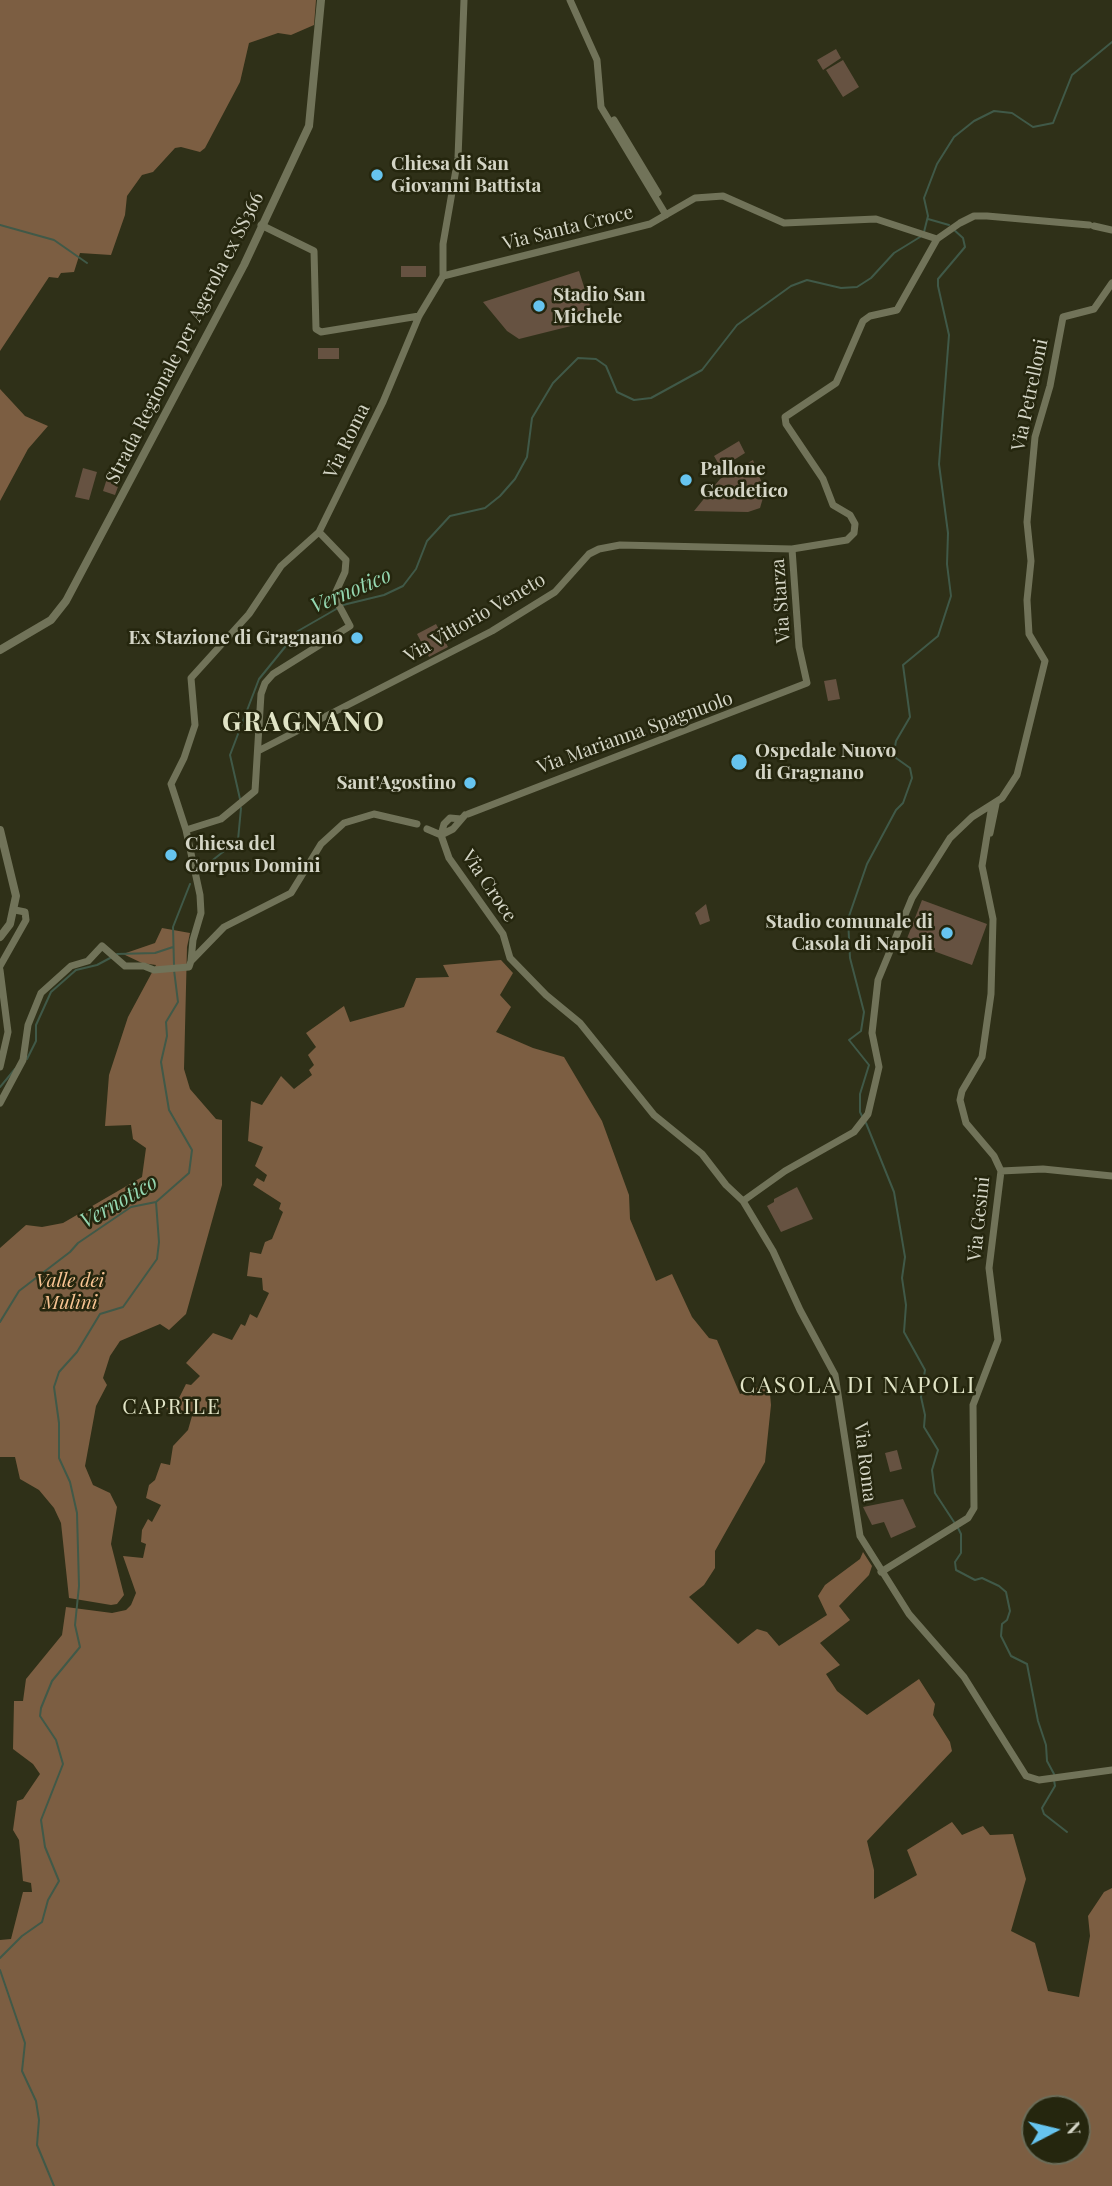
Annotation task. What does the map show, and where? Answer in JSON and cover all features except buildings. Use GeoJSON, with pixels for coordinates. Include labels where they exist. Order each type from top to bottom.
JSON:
{"type":"FeatureCollection","features":[{"type":"Feature","properties":{"kind":"main road","name":"Strada Regionale per Agerola ex SS366"},"geometry":{"type":"LineString","coordinates":[[0,650],[45,624],[66,601],[244,265],[309,126],[321,0]]}},
{"type":"Feature","properties":{"kind":"main road"},"geometry":{"type":"LineString","coordinates":[[0,830],[14,886],[15,910],[10,924],[0,937]]}},
{"type":"Feature","properties":{"kind":"street"},"geometry":{"type":"LineString","coordinates":[[443,276],[443,244],[457,147],[464,0]]}},
{"type":"Feature","properties":{"kind":"street"},"geometry":{"type":"LineString","coordinates":[[570,0],[597,60],[603,110],[668,214]]}},
{"type":"Feature","properties":{"kind":"street","name":"Via Santa Croce"},"geometry":{"type":"LineString","coordinates":[[443,276],[650,224],[695,198],[723,196],[774,220],[796,225],[876,219],[937,239]]}},
{"type":"Feature","properties":{"kind":"street"},"geometry":{"type":"LineString","coordinates":[[937,239],[974,216],[1112,230]]}},
{"type":"Feature","properties":{"kind":"street"},"geometry":{"type":"LineString","coordinates":[[261,225],[314,251],[316,329],[321,332],[419,316]]}},
{"type":"Feature","properties":{"kind":"street","name":"Via Starza"},"geometry":{"type":"LineString","coordinates":[[807,682],[795,615],[792,549],[848,540],[855,524],[850,515],[833,505],[823,479],[786,424],[785,417],[836,383],[863,321],[870,316],[897,310],[937,239]]}},
{"type":"Feature","properties":{"kind":"street","name":"Via Roma"},"geometry":{"type":"LineString","coordinates":[[186,830],[172,784],[184,758],[194,725],[191,678],[249,614],[282,565],[319,532],[383,402],[419,316],[443,276]]}},
{"type":"Feature","properties":{"kind":"street","name":"Via Petrelloni"},"geometry":{"type":"LineString","coordinates":[[997,802],[1017,775],[1045,661],[1029,634],[1027,600],[1030,544],[1027,522],[1035,437],[1050,386],[1060,324],[1063,317],[1069,314],[1094,309],[1112,284]]}},
{"type":"Feature","properties":{"kind":"street"},"geometry":{"type":"LineString","coordinates":[[189,964],[201,913],[186,830],[221,818],[246,801],[255,791],[261,694],[265,683],[273,674],[336,636],[350,623],[334,591],[345,572],[346,560],[319,532]]}},
{"type":"Feature","properties":{"kind":"street","name":"Via Vittorio Veneto"},"geometry":{"type":"LineString","coordinates":[[258,751],[492,631],[555,592],[589,554],[599,549],[632,545],[792,549]]}},
{"type":"Feature","properties":{"kind":"street"},"geometry":{"type":"LineString","coordinates":[[793,558],[803,548]]}},
{"type":"Feature","properties":{"kind":"street","name":"Via Marianna Spagnuolo"},"geometry":{"type":"LineString","coordinates":[[441,835],[444,824],[450,818],[467,815],[807,682]]}},
{"type":"Feature","properties":{"kind":"street"},"geometry":{"type":"LineString","coordinates":[[984,875],[997,802]]}},
{"type":"Feature","properties":{"kind":"street"},"geometry":{"type":"LineString","coordinates":[[984,875],[984,852],[997,802]]}},
{"type":"Feature","properties":{"kind":"street"},"geometry":{"type":"LineString","coordinates":[[743,1201],[859,1126],[868,1114],[879,1067],[872,1034],[878,980],[912,898],[950,838],[972,817],[997,802]]}},
{"type":"Feature","properties":{"kind":"street"},"geometry":{"type":"LineString","coordinates":[[0,1104],[23,1060],[28,1025],[41,993],[63,973],[85,963],[102,946],[120,964],[158,970],[189,964],[220,930],[291,893],[321,844],[344,824],[374,814],[416,824]]}},
{"type":"Feature","properties":{"kind":"street"},"geometry":{"type":"LineString","coordinates":[[427,829],[441,835]]}},
{"type":"Feature","properties":{"kind":"street","name":"Via Croce"},"geometry":{"type":"LineString","coordinates":[[441,835],[449,858],[503,934],[507,955]]}},
{"type":"Feature","properties":{"kind":"street","name":"Via Gesini"},"geometry":{"type":"LineString","coordinates":[[881,1572],[973,1513],[973,1405],[998,1340],[989,1268],[1001,1171],[998,1161],[966,1122],[960,1100],[962,1091],[982,1057],[991,994],[993,919],[984,875]]}},
{"type":"Feature","properties":{"kind":"street"},"geometry":{"type":"LineString","coordinates":[[0,1067],[8,1032],[0,968],[26,920],[25,912],[15,910]]}},
{"type":"Feature","properties":{"kind":"street"},"geometry":{"type":"LineString","coordinates":[[192,944],[203,947]]}},
{"type":"Feature","properties":{"kind":"street","name":"Via Roma"},"geometry":{"type":"LineString","coordinates":[[507,955],[546,995],[580,1023],[654,1115],[702,1154],[726,1185],[743,1201],[773,1251],[800,1310],[835,1375],[858,1530],[881,1572],[917,1624],[964,1677],[1026,1776],[1038,1780],[1112,1770]]}},
{"type":"Feature","properties":{"kind":"street"},"geometry":{"type":"LineString","coordinates":[[1001,1171],[1043,1169],[1112,1177]]}},
{"type":"Feature","properties":{"kind":"shaded area"},"geometry":{"type":"Polygon","coordinates":[[[836,49],[841,58],[823,70],[817,60],[836,49]]]}},
{"type":"Feature","properties":{"kind":"shaded area"},"geometry":{"type":"Polygon","coordinates":[[[843,60],[859,87],[843,97],[826,70],[843,60]]]}},
{"type":"Feature","properties":{"kind":"shaded area"},"geometry":{"type":"Polygon","coordinates":[[[401,266],[426,266],[426,277],[401,277],[401,266]]]}},
{"type":"Feature","properties":{"kind":"shaded area","name":"Stadio San Michele"},"geometry":{"type":"Polygon","coordinates":[[[579,271],[593,315],[590,317],[591,321],[519,339],[507,331],[483,302],[579,271]]]}},
{"type":"Feature","properties":{"kind":"shaded area"},"geometry":{"type":"Polygon","coordinates":[[[318,348],[339,348],[339,359],[318,359],[318,348]]]}},
{"type":"Feature","properties":{"kind":"shaded area"},"geometry":{"type":"Polygon","coordinates":[[[739,441],[745,453],[721,468],[714,456],[739,441]]]}},
{"type":"Feature","properties":{"kind":"shaded area"},"geometry":{"type":"Polygon","coordinates":[[[753,460],[765,491],[760,508],[748,512],[694,511],[720,479],[753,460]]]}},
{"type":"Feature","properties":{"kind":"shaded area"},"geometry":{"type":"Polygon","coordinates":[[[83,468],[97,472],[89,500],[75,497],[83,468]]]}},
{"type":"Feature","properties":{"kind":"shaded area"},"geometry":{"type":"Polygon","coordinates":[[[110,469],[123,473],[115,495],[103,491],[110,469]]]}},
{"type":"Feature","properties":{"kind":"shaded area"},"geometry":{"type":"Polygon","coordinates":[[[436,624],[448,647],[429,657],[417,634],[436,624]]]}},
{"type":"Feature","properties":{"kind":"shaded area"},"geometry":{"type":"Polygon","coordinates":[[[836,679],[840,699],[828,701],[824,681],[836,679]]]}},
{"type":"Feature","properties":{"kind":"shaded area","name":"Stadio comunale di Casola di Napoli"},"geometry":{"type":"Polygon","coordinates":[[[922,900],[987,924],[972,965],[906,941],[922,900]]]}},
{"type":"Feature","properties":{"kind":"shaded area"},"geometry":{"type":"Polygon","coordinates":[[[706,904],[710,921],[700,925],[695,913],[706,904]]]}},
{"type":"Feature","properties":{"kind":"shaded area"},"geometry":{"type":"Polygon","coordinates":[[[797,1187],[813,1219],[781,1232],[767,1206],[774,1202],[774,1199],[797,1187]]]}},
{"type":"Feature","properties":{"kind":"shaded area"},"geometry":{"type":"Polygon","coordinates":[[[897,1450],[902,1469],[890,1472],[885,1453],[897,1450]]]}},
{"type":"Feature","properties":{"kind":"shaded area"},"geometry":{"type":"Polygon","coordinates":[[[903,1499],[916,1527],[891,1538],[884,1522],[872,1525],[863,1507],[903,1499]]]}},
{"type":"Feature","properties":{"kind":"green space"},"geometry":{"type":"Polygon","coordinates":[[[0,0],[316,0],[314,25],[291,35],[278,33],[249,43],[240,82],[205,148],[200,152],[175,148],[153,172],[142,175],[127,196],[125,215],[111,255],[80,253],[74,272],[61,273],[58,278],[49,277],[0,351],[0,0]]]}},
{"type":"Feature","properties":{"kind":"green space"},"geometry":{"type":"Polygon","coordinates":[[[0,389],[25,416],[48,426],[28,449],[0,501],[0,389]]]}},
{"type":"Feature","properties":{"kind":"green space","name":"Valle dei Mulini"},"geometry":{"type":"Polygon","coordinates":[[[162,928],[190,933],[187,947],[184,1069],[190,1089],[216,1119],[222,1120],[222,1185],[186,1314],[169,1330],[160,1324],[120,1341],[110,1356],[103,1378],[107,1385],[96,1406],[85,1466],[93,1485],[110,1493],[117,1507],[111,1544],[124,1595],[117,1604],[111,1605],[69,1598],[61,1523],[54,1508],[39,1490],[20,1479],[15,1457],[0,1457],[0,1248],[26,1225],[42,1227],[63,1223],[142,1177],[146,1148],[133,1139],[131,1125],[105,1126],[109,1075],[128,1017],[156,965],[142,963],[123,954],[155,943],[162,928]]]}},
{"type":"Feature","properties":{"kind":"green space"},"geometry":{"type":"Polygon","coordinates":[[[501,960],[513,973],[500,995],[511,1007],[496,1032],[533,1048],[564,1057],[602,1121],[629,1195],[630,1219],[656,1281],[672,1274],[692,1317],[709,1338],[717,1340],[740,1394],[769,1383],[771,1405],[765,1462],[715,1551],[715,1568],[704,1585],[689,1597],[738,1644],[757,1629],[767,1632],[779,1646],[827,1615],[818,1596],[825,1585],[860,1559],[863,1552],[872,1566],[869,1575],[839,1606],[850,1620],[820,1643],[840,1665],[826,1674],[837,1691],[867,1715],[919,1679],[935,1704],[933,1715],[950,1742],[952,1751],[867,1841],[874,1870],[874,1899],[917,1875],[907,1850],[952,1822],[962,1835],[983,1826],[990,1835],[1013,1834],[1026,1879],[1011,1931],[1035,1943],[1048,1991],[1079,1997],[1090,1936],[1088,1916],[1104,1892],[1112,1888],[1112,2186],[0,2186],[0,1940],[11,1939],[23,1892],[32,1892],[31,1883],[23,1881],[19,1840],[13,1830],[17,1801],[23,1799],[40,1774],[33,1764],[13,1749],[14,1701],[23,1701],[26,1679],[62,1635],[66,1607],[112,1613],[126,1610],[131,1605],[136,1593],[123,1556],[143,1558],[146,1544],[141,1542],[142,1530],[148,1519],[152,1522],[161,1505],[146,1498],[149,1485],[155,1480],[161,1463],[170,1465],[173,1446],[188,1430],[192,1416],[166,1409],[179,1398],[186,1384],[191,1385],[200,1376],[186,1363],[213,1333],[232,1340],[241,1324],[245,1326],[250,1314],[257,1318],[269,1293],[263,1290],[262,1278],[247,1276],[250,1252],[261,1254],[265,1242],[272,1239],[283,1212],[279,1209],[281,1203],[253,1185],[257,1178],[264,1182],[267,1175],[255,1166],[263,1147],[248,1141],[251,1101],[262,1105],[281,1076],[294,1089],[312,1075],[309,1070],[314,1065],[308,1055],[316,1047],[306,1033],[344,1006],[350,1022],[404,1007],[416,978],[449,977],[443,965],[501,960]]]}},
{"type":"Feature","properties":{"kind":"waterway"},"geometry":{"type":"LineString","coordinates":[[924,232],[928,216],[924,198],[937,164],[954,137],[974,121],[994,111],[1012,113],[1033,127],[1053,123],[1072,75],[1112,42]]}},
{"type":"Feature","properties":{"kind":"waterway"},"geometry":{"type":"LineString","coordinates":[[928,219],[949,225]]}},
{"type":"Feature","properties":{"kind":"waterway"},"geometry":{"type":"LineString","coordinates":[[0,225],[54,240],[87,263]]}},
{"type":"Feature","properties":{"kind":"waterway"},"geometry":{"type":"LineString","coordinates":[[863,1118],[860,1112],[860,1094],[869,1065],[849,1040],[861,1031],[864,1012],[850,958],[848,919],[867,864],[896,810],[903,803],[912,778],[910,768],[896,758],[894,753],[896,741],[910,717],[903,665],[938,636],[951,596],[947,564],[948,533],[939,464],[949,335],[938,279],[965,247],[963,238],[953,229]]}},
{"type":"Feature","properties":{"kind":"waterway","name":"Vernotico"},"geometry":{"type":"LineString","coordinates":[[343,605],[384,595],[403,586],[416,569],[427,541],[450,516],[485,508],[500,496],[515,479],[527,457],[532,418],[553,383],[578,358],[596,359],[606,366],[617,392],[634,400],[651,398],[702,370],[737,325],[791,286],[807,280],[841,288],[857,287],[871,278],[894,253],[920,237]]}},
{"type":"Feature","properties":{"kind":"waterway","name":"Vernotico"},"geometry":{"type":"LineString","coordinates":[[240,799],[230,755],[259,679],[298,631],[338,608]]}},
{"type":"Feature","properties":{"kind":"waterway","name":"Vernotico"},"geometry":{"type":"LineString","coordinates":[[204,867],[238,840],[241,808]]}},
{"type":"Feature","properties":{"kind":"waterway","name":"Vernotico"},"geometry":{"type":"LineString","coordinates":[[174,965],[173,927],[190,884]]}},
{"type":"Feature","properties":{"kind":"waterway"},"geometry":{"type":"LineString","coordinates":[[117,954],[155,953],[173,947]]}},
{"type":"Feature","properties":{"kind":"waterway"},"geometry":{"type":"LineString","coordinates":[[27,1059],[36,1041],[36,1025],[51,992],[76,970],[97,965],[112,957]]}},
{"type":"Feature","properties":{"kind":"waterway","name":"Vernotico"},"geometry":{"type":"LineString","coordinates":[[0,1322],[19,1291],[78,1243],[131,1207],[156,1202],[189,1173],[192,1150],[169,1110],[161,1062],[167,1036],[166,1022],[178,1002],[174,970]]}},
{"type":"Feature","properties":{"kind":"waterway"},"geometry":{"type":"LineString","coordinates":[[0,1087],[15,1069]]}},
{"type":"Feature","properties":{"kind":"waterway"},"geometry":{"type":"LineString","coordinates":[[866,1123],[894,1192],[905,1257],[902,1278],[906,1305],[904,1332],[925,1370],[921,1397],[925,1415],[924,1427],[938,1450],[932,1470],[935,1493],[954,1522]]}},
{"type":"Feature","properties":{"kind":"waterway"},"geometry":{"type":"LineString","coordinates":[[0,1958],[22,1936],[42,1922],[48,1900],[59,1881],[45,1847],[41,1820],[63,1764],[56,1740],[40,1716],[52,1681],[80,1647],[75,1625],[79,1586],[77,1513],[70,1482],[59,1458],[59,1423],[54,1387],[59,1372],[77,1352],[100,1314],[123,1307],[157,1259],[159,1242],[156,1202]]}},
{"type":"Feature","properties":{"kind":"waterway"},"geometry":{"type":"LineString","coordinates":[[957,1526],[961,1534],[961,1553],[955,1562],[956,1570],[975,1580],[982,1578],[1006,1592],[1010,1611],[1007,1620],[1002,1624],[1001,1636],[1011,1656],[1027,1664],[1038,1721],[1046,1745],[1047,1761],[1054,1774]]}},
{"type":"Feature","properties":{"kind":"waterway"},"geometry":{"type":"LineString","coordinates":[[1054,1780],[1055,1786],[1042,1808],[1044,1814],[1067,1832]]}},
{"type":"Feature","properties":{"kind":"waterway"},"geometry":{"type":"LineString","coordinates":[[0,1970],[25,2043],[22,2071],[36,2101],[39,2120],[37,2145],[54,2186]]}},
{"type":"Feature","properties":{"kind":"place","name":"Chiesa di San Giovanni Battista"},"geometry":{"type":"Point","coordinates":[377,175]}},
{"type":"Feature","properties":{"kind":"place","name":"Stadio San Michele"},"geometry":{"type":"Point","coordinates":[539,306]}},
{"type":"Feature","properties":{"kind":"place","name":"Pallone Geodetico"},"geometry":{"type":"Point","coordinates":[686,480]}},
{"type":"Feature","properties":{"kind":"place","name":"Ex Stazione di Gragnano"},"geometry":{"type":"Point","coordinates":[357,638]}},
{"type":"Feature","properties":{"kind":"place","name":"Ospedale Nuovo di Gragnano"},"geometry":{"type":"Point","coordinates":[739,762]}},
{"type":"Feature","properties":{"kind":"place","name":"Sant'Agostino"},"geometry":{"type":"Point","coordinates":[470,783]}},
{"type":"Feature","properties":{"kind":"place","name":"Chiesa del Corpus Domini"},"geometry":{"type":"Point","coordinates":[171,855]}},
{"type":"Feature","properties":{"kind":"place","name":"Stadio comunale di Casola di Napoli"},"geometry":{"type":"Point","coordinates":[947,933]}},
{"type":"Feature","properties":{"kind":"district","name":"GRAGNANO"},"geometry":{"type":"Point","coordinates":[304,723]}},
{"type":"Feature","properties":{"kind":"district","name":"CASOLA DI NAPOLI"},"geometry":{"type":"Point","coordinates":[858,1386]}},
{"type":"Feature","properties":{"kind":"district","name":"CAPRILE"},"geometry":{"type":"Point","coordinates":[172,1407]}}]}
